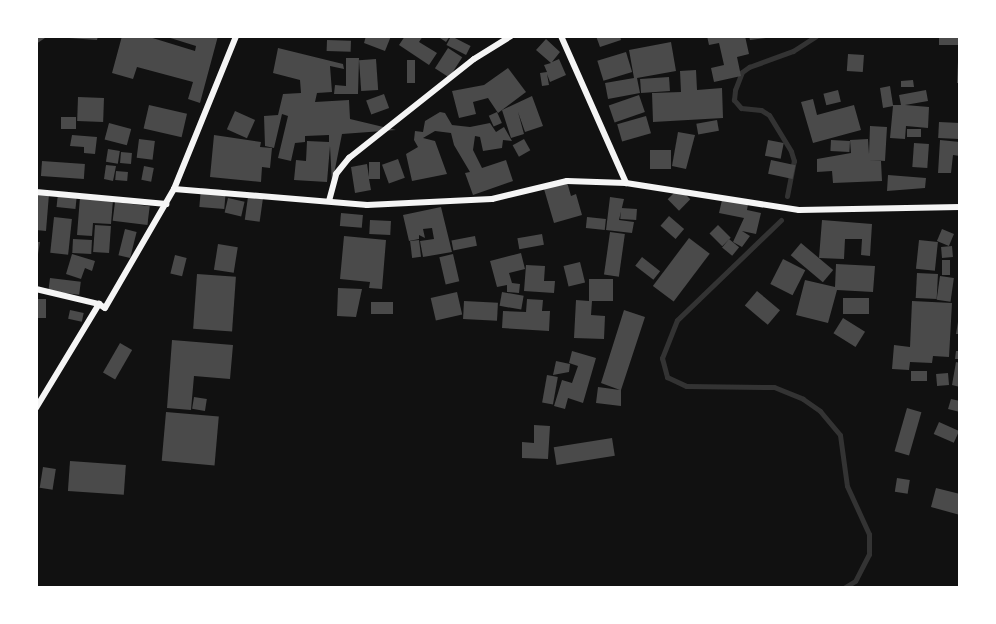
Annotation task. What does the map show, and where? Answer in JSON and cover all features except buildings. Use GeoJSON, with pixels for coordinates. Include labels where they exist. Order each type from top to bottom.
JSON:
{"type":"FeatureCollection","features":[{"type":"Feature","properties":{"kind":"street"},"geometry":{"type":"LineString","coordinates":[[36,289],[99,304],[105,308],[174,189],[236,36]]}},
{"type":"Feature","properties":{"kind":"street"},"geometry":{"type":"LineString","coordinates":[[329,201],[336,174],[349,158],[474,59],[511,36]]}},
{"type":"Feature","properties":{"kind":"street"},"geometry":{"type":"LineString","coordinates":[[561,36],[626,183]]}},
{"type":"Feature","properties":{"kind":"street"},"geometry":{"type":"LineString","coordinates":[[174,189],[367,205],[492,199],[567,181],[626,183],[798,210],[960,207]]}},
{"type":"Feature","properties":{"kind":"street"},"geometry":{"type":"LineString","coordinates":[[36,192],[166,204]]}},
{"type":"Feature","properties":{"kind":"street"},"geometry":{"type":"LineString","coordinates":[[36,408],[99,304]]}},
{"type":"Feature","properties":{"kind":"waterway"},"geometry":{"type":"LineString","coordinates":[[787,196],[794,161],[791,151],[769,115],[761,110],[741,108],[734,100],[735,90],[742,72],[749,67],[793,51],[816,36]]}},
{"type":"Feature","properties":{"kind":"waterway"},"geometry":{"type":"LineString","coordinates":[[781,220],[677,320],[662,358],[667,377],[686,386],[774,387],[803,399],[820,411],[840,435],[847,486],[869,534],[869,554],[855,581],[844,588]]}}]}
